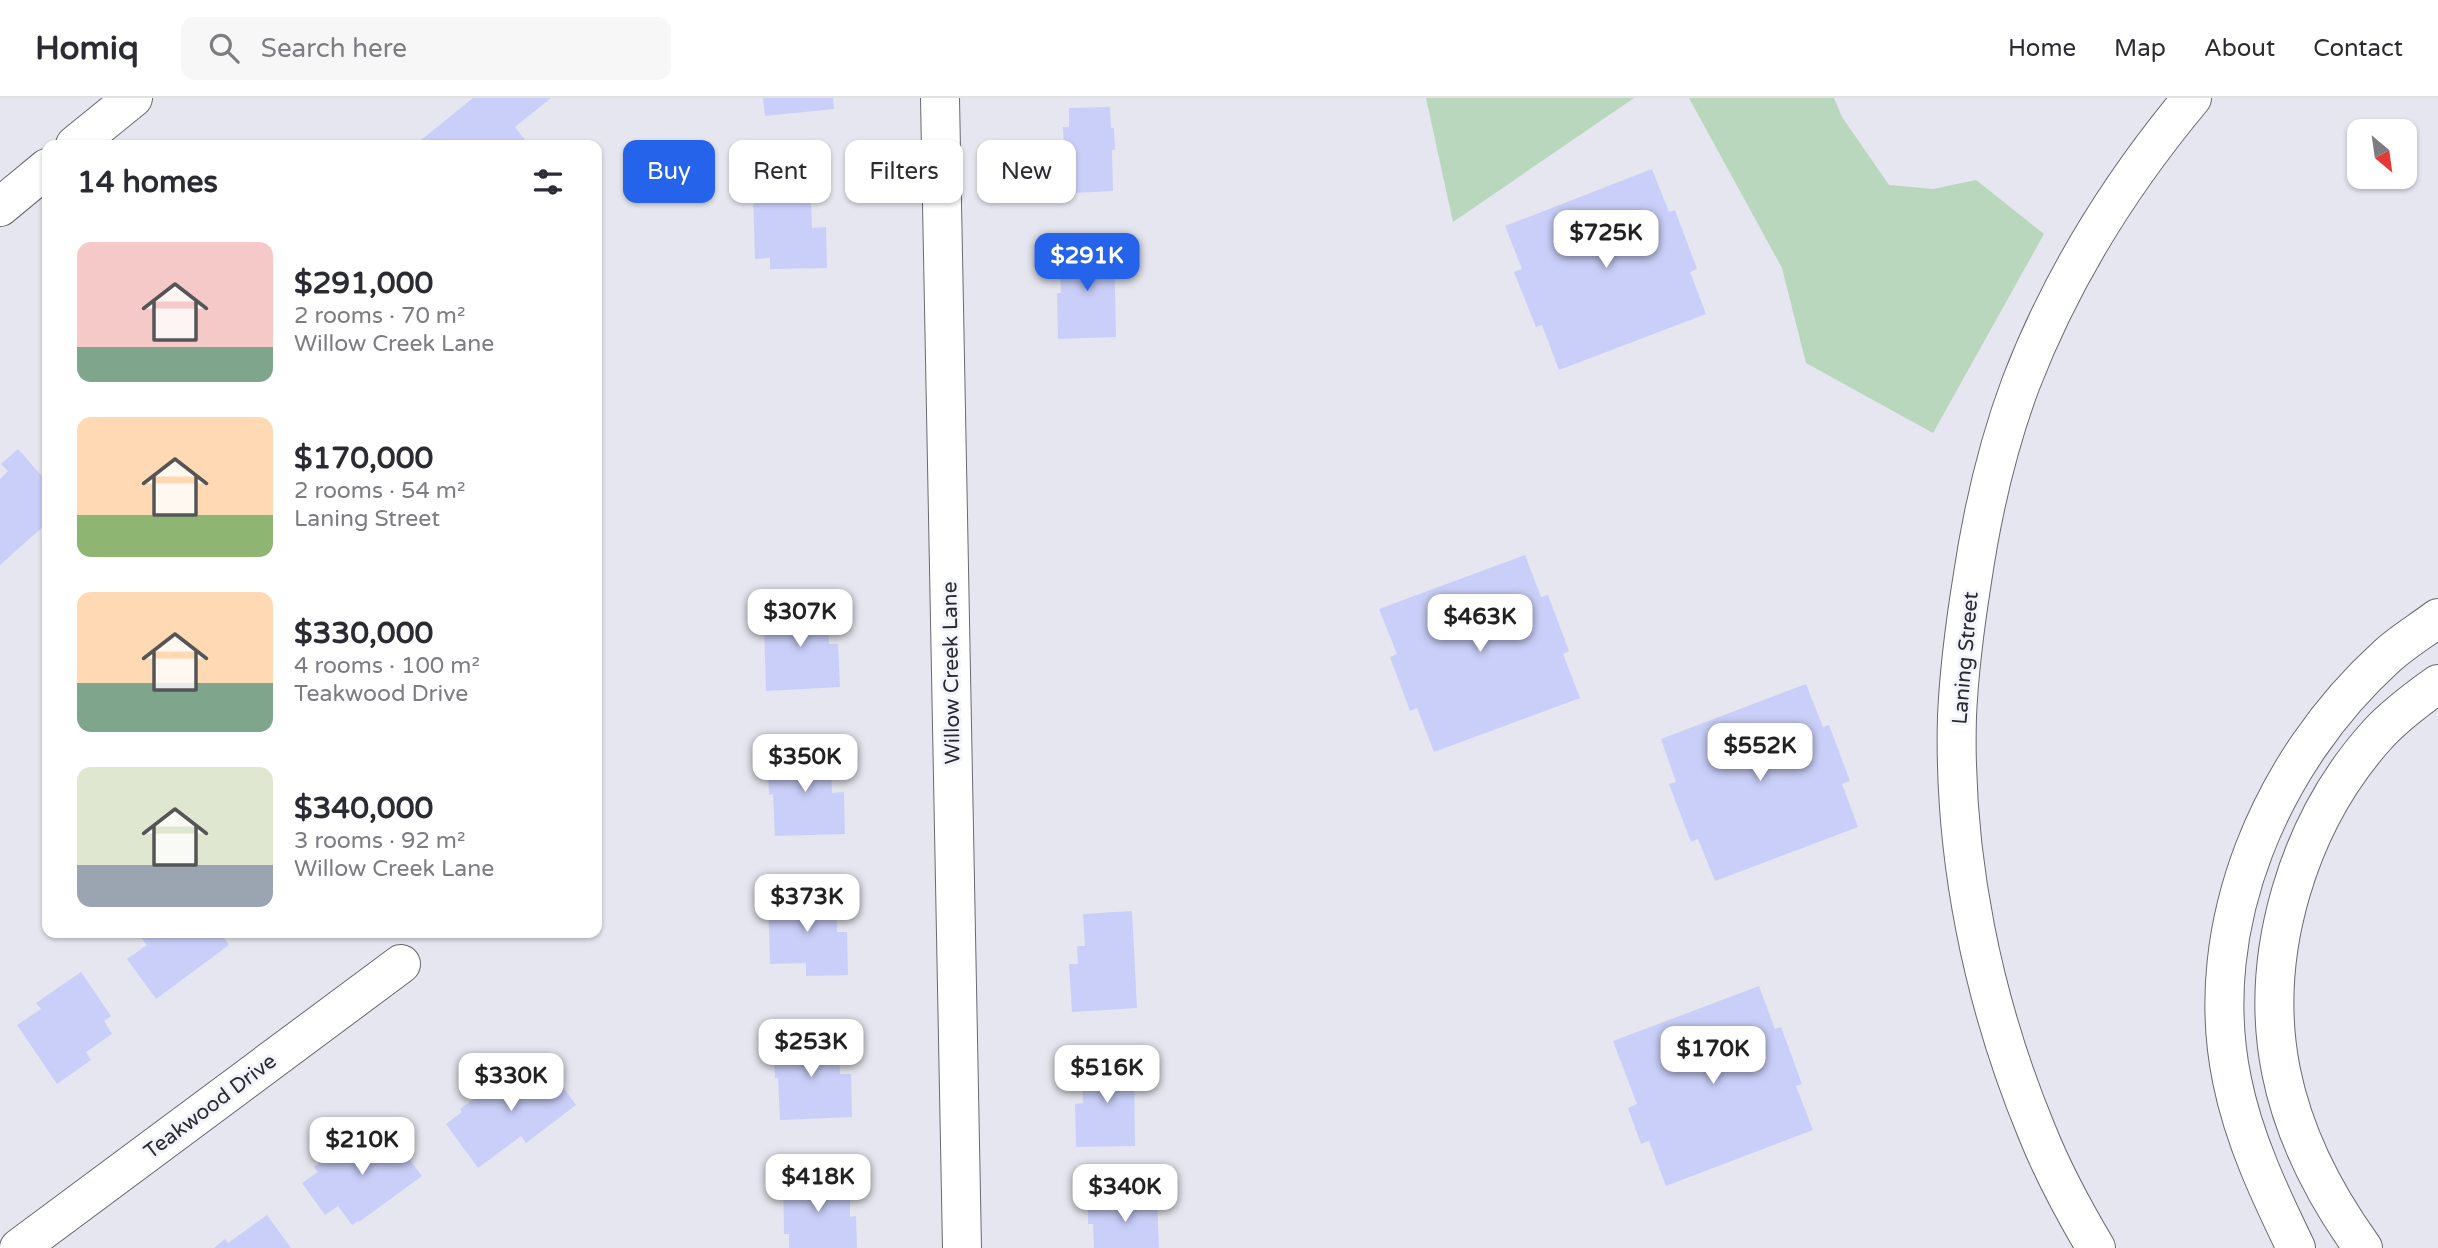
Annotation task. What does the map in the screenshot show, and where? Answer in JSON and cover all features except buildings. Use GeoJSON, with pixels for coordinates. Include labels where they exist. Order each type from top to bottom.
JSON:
{"type":"FeatureCollection","features":[{"type":"Feature","properties":{"kind":"main road"},"geometry":{"type":"LineString","coordinates":[[81,140],[133,98]]}},
{"type":"Feature","properties":{"kind":"main road","name":"Willow Creek Lane"},"geometry":{"type":"LineString","coordinates":[[940,98],[962,1248]]}},
{"type":"Feature","properties":{"kind":"main road","name":"Laning Street"},"geometry":{"type":"LineString","coordinates":[[2096,1248],[2072,1207],[2037,1134],[2006,1048],[1983,966],[1967,880],[1959,797],[1957,716],[1963,643],[1977,544],[1994,467],[2021,383],[2060,297],[2105,217],[2156,141],[2192,98]]}},
{"type":"Feature","properties":{"kind":"main road"},"geometry":{"type":"LineString","coordinates":[[0,207],[42,172]]}},
{"type":"Feature","properties":{"kind":"main road"},"geometry":{"type":"LineString","coordinates":[[2296,1248],[2268,1191],[2231,1080],[2224,1015],[2226,955],[2241,887],[2266,819],[2300,758],[2342,703],[2388,656],[2438,618]]}},
{"type":"Feature","properties":{"kind":"main road"},"geometry":{"type":"LineString","coordinates":[[2362,1248],[2314,1171],[2294,1120],[2281,1070],[2274,1013],[2276,961],[2289,900],[2310,840],[2340,783],[2377,734],[2438,684]]}},
{"type":"Feature","properties":{"kind":"main road","name":"Teakwood Drive"},"geometry":{"type":"LineString","coordinates":[[19,1248],[401,964]]}},
{"type":"Feature","properties":{"kind":"green space"},"geometry":{"type":"Polygon","coordinates":[[[1426,98],[1634,98],[1453,222],[1426,98]]]}},
{"type":"Feature","properties":{"kind":"green space"},"geometry":{"type":"Polygon","coordinates":[[[1689,98],[1834,98],[1842,117],[1889,185],[1933,189],[1976,180],[2044,234],[1933,433],[1806,363],[1782,268],[1689,98]]]}}]}
